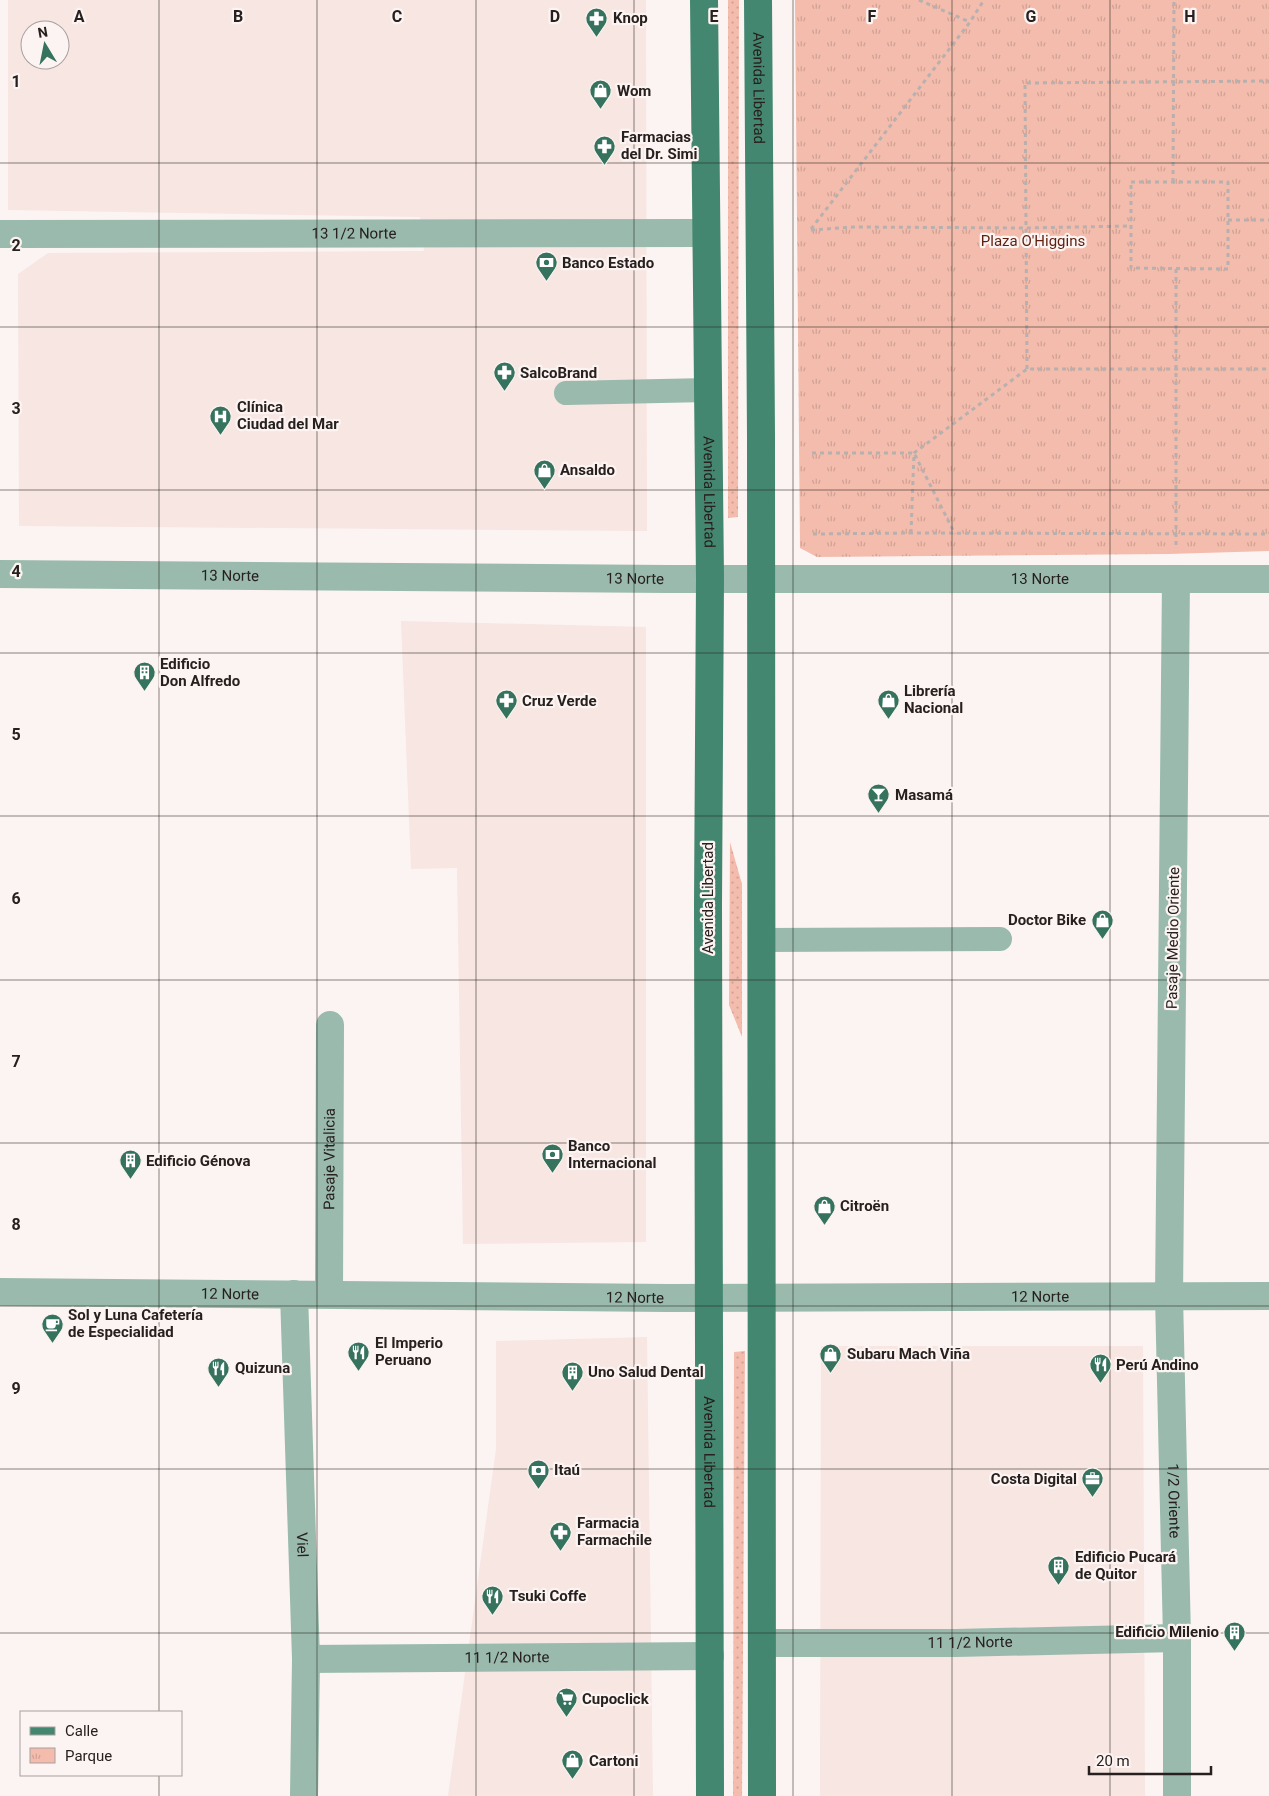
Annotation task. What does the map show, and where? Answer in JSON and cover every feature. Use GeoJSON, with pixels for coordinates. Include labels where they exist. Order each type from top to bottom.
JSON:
{"type":"FeatureCollection","features":[{"type":"Feature","properties":{"kind":"main road","name":"Avenida Libertad"},"geometry":{"type":"LineString","coordinates":[[704,0],[710,579],[708,885],[710,1796]]}},
{"type":"Feature","properties":{"kind":"main road","name":"Avenida Libertad"},"geometry":{"type":"LineString","coordinates":[[758,0],[761,223],[762,1796]]}},
{"type":"Feature","properties":{"kind":"street","name":"13 1/2 Norte"},"geometry":{"type":"LineString","coordinates":[[0,234],[706,233]]}},
{"type":"Feature","properties":{"kind":"street","name":"13 Norte"},"geometry":{"type":"LineString","coordinates":[[0,574],[710,579],[1269,578]]}},
{"type":"Feature","properties":{"kind":"street","name":"Pasaje Medio Oriente"},"geometry":{"type":"LineString","coordinates":[[1168,1296],[1176,579]]}},
{"type":"Feature","properties":{"kind":"street","name":"Pasaje Vitalicia"},"geometry":{"type":"LineString","coordinates":[[329,1294],[330,1025]]}},
{"type":"Feature","properties":{"kind":"street","name":"12 Norte"},"geometry":{"type":"LineString","coordinates":[[0,1292],[709,1298],[1269,1296]]}},
{"type":"Feature","properties":{"kind":"street","name":"Viel"},"geometry":{"type":"LineString","coordinates":[[294,1294],[306,1659],[304,1796]]}},
{"type":"Feature","properties":{"kind":"street","name":"1/2 Oriente"},"geometry":{"type":"LineString","coordinates":[[1168,1296],[1176,1638],[1177,1796]]}},
{"type":"Feature","properties":{"kind":"street","name":"11 1/2 Norte"},"geometry":{"type":"LineString","coordinates":[[762,1643],[1176,1638]]}},
{"type":"Feature","properties":{"kind":"street","name":"11 1/2 Norte"},"geometry":{"type":"LineString","coordinates":[[306,1659],[710,1656]]}},
{"type":"Feature","properties":{"kind":"lane"},"geometry":{"type":"LineString","coordinates":[[566,393],[708,390]]}},
{"type":"Feature","properties":{"kind":"lane"},"geometry":{"type":"LineString","coordinates":[[762,940],[1000,939]]}},
{"type":"Feature","properties":{"kind":"path"},"geometry":{"type":"LineString","coordinates":[[919,0],[970,22]]}},
{"type":"Feature","properties":{"kind":"path"},"geometry":{"type":"LineString","coordinates":[[984,0],[970,22],[811,230],[854,227],[1026,228],[1131,226]]}},
{"type":"Feature","properties":{"kind":"path"},"geometry":{"type":"LineString","coordinates":[[1174,0],[1174,182]]}},
{"type":"Feature","properties":{"kind":"path"},"geometry":{"type":"LineString","coordinates":[[1027,369],[1025,83],[1269,81]]}},
{"type":"Feature","properties":{"kind":"path"},"geometry":{"type":"LineString","coordinates":[[1131,182],[1174,182],[1228,182],[1228,268],[1130,268],[1131,182]]}},
{"type":"Feature","properties":{"kind":"path"},"geometry":{"type":"LineString","coordinates":[[1228,220],[1269,220]]}},
{"type":"Feature","properties":{"kind":"path"},"geometry":{"type":"LineString","coordinates":[[1176,268],[1176,579]]}},
{"type":"Feature","properties":{"kind":"path"},"geometry":{"type":"LineString","coordinates":[[812,453],[914,453],[1027,369],[1269,369]]}},
{"type":"Feature","properties":{"kind":"path"},"geometry":{"type":"LineString","coordinates":[[911,533],[914,453]]}},
{"type":"Feature","properties":{"kind":"path"},"geometry":{"type":"LineString","coordinates":[[914,453],[954,534]]}},
{"type":"Feature","properties":{"kind":"path"},"geometry":{"type":"LineString","coordinates":[[813,534],[1269,534]]}},
{"type":"Feature","properties":{"kind":"shaded area"},"geometry":{"type":"Polygon","coordinates":[[[8,0],[646,0],[647,531],[19,526],[18,274],[48,253],[424,251],[420,217],[8,210],[8,0]]]}},
{"type":"Feature","properties":{"kind":"shaded area"},"geometry":{"type":"Polygon","coordinates":[[[401,621],[646,627],[646,1242],[463,1244],[457,868],[411,869],[401,621]]]}},
{"type":"Feature","properties":{"kind":"shaded area"},"geometry":{"type":"Polygon","coordinates":[[[647,1337],[653,1796],[448,1796],[496,1449],[496,1341],[647,1337]]]}},
{"type":"Feature","properties":{"kind":"shaded area"},"geometry":{"type":"Polygon","coordinates":[[[821,1346],[1143,1346],[1145,1796],[820,1796],[821,1346]]]}},
{"type":"Feature","properties":{"kind":"green space"},"geometry":{"type":"Polygon","coordinates":[[[728,0],[739,0],[738,517],[728,518],[728,0]]]}},
{"type":"Feature","properties":{"kind":"green space","name":"Plaza O'Higgins"},"geometry":{"type":"Polygon","coordinates":[[[795,0],[1269,0],[1269,551],[1168,554],[817,557],[800,548],[795,0]]]}},
{"type":"Feature","properties":{"kind":"green space"},"geometry":{"type":"Polygon","coordinates":[[[730,842],[742,884],[742,1037],[729,1005],[730,842]]]}},
{"type":"Feature","properties":{"kind":"green space"},"geometry":{"type":"Polygon","coordinates":[[[745,1351],[742,1796],[733,1796],[734,1352],[745,1351]]]}},
{"type":"Feature","properties":{"kind":"place","name":"Knop"},"geometry":{"type":"Point","coordinates":[597,37]}},
{"type":"Feature","properties":{"kind":"place","name":"Wom"},"geometry":{"type":"Point","coordinates":[601,110]}},
{"type":"Feature","properties":{"kind":"place","name":"Farmacias del Dr. Simi"},"geometry":{"type":"Point","coordinates":[605,165]}},
{"type":"Feature","properties":{"kind":"place","name":"Banco Estado"},"geometry":{"type":"Point","coordinates":[546,282]}},
{"type":"Feature","properties":{"kind":"place","name":"SalcoBrand"},"geometry":{"type":"Point","coordinates":[504,392]}},
{"type":"Feature","properties":{"kind":"place","name":"Clínica Ciudad del Mar"},"geometry":{"type":"Point","coordinates":[221,435]}},
{"type":"Feature","properties":{"kind":"place","name":"Ansaldo"},"geometry":{"type":"Point","coordinates":[544,489]}},
{"type":"Feature","properties":{"kind":"place","name":"Edificio Don Alfredo"},"geometry":{"type":"Point","coordinates":[144,692]}},
{"type":"Feature","properties":{"kind":"place","name":"Librería Nacional"},"geometry":{"type":"Point","coordinates":[888,719]}},
{"type":"Feature","properties":{"kind":"place","name":"Cruz Verde"},"geometry":{"type":"Point","coordinates":[506,720]}},
{"type":"Feature","properties":{"kind":"place","name":"Masamá"},"geometry":{"type":"Point","coordinates":[879,814]}},
{"type":"Feature","properties":{"kind":"place","name":"Doctor Bike"},"geometry":{"type":"Point","coordinates":[1102,939]}},
{"type":"Feature","properties":{"kind":"place","name":"Banco Internacional"},"geometry":{"type":"Point","coordinates":[552,1174]}},
{"type":"Feature","properties":{"kind":"place","name":"Edificio Génova"},"geometry":{"type":"Point","coordinates":[130,1180]}},
{"type":"Feature","properties":{"kind":"place","name":"Citroën"},"geometry":{"type":"Point","coordinates":[824,1225]}},
{"type":"Feature","properties":{"kind":"place","name":"Sol y Luna Cafetería de Especialidad"},"geometry":{"type":"Point","coordinates":[52,1343]}},
{"type":"Feature","properties":{"kind":"place","name":"El Imperio Peruano"},"geometry":{"type":"Point","coordinates":[359,1371]}},
{"type":"Feature","properties":{"kind":"place","name":"Subaru Mach Viña"},"geometry":{"type":"Point","coordinates":[831,1373]}},
{"type":"Feature","properties":{"kind":"place","name":"Perú Andino"},"geometry":{"type":"Point","coordinates":[1100,1384]}},
{"type":"Feature","properties":{"kind":"place","name":"Quizuna"},"geometry":{"type":"Point","coordinates":[219,1387]}},
{"type":"Feature","properties":{"kind":"place","name":"Uno Salud Dental"},"geometry":{"type":"Point","coordinates":[572,1391]}},
{"type":"Feature","properties":{"kind":"place","name":"Itaú"},"geometry":{"type":"Point","coordinates":[538,1489]}},
{"type":"Feature","properties":{"kind":"place","name":"Costa Digital"},"geometry":{"type":"Point","coordinates":[1093,1498]}},
{"type":"Feature","properties":{"kind":"place","name":"Farmacia Farmachile"},"geometry":{"type":"Point","coordinates":[561,1551]}},
{"type":"Feature","properties":{"kind":"place","name":"Edificio Pucará de Quitor"},"geometry":{"type":"Point","coordinates":[1059,1585]}},
{"type":"Feature","properties":{"kind":"place","name":"Tsuki Coffe"},"geometry":{"type":"Point","coordinates":[493,1615]}},
{"type":"Feature","properties":{"kind":"place","name":"Edificio Milenio"},"geometry":{"type":"Point","coordinates":[1235,1651]}},
{"type":"Feature","properties":{"kind":"place","name":"Cupoclick"},"geometry":{"type":"Point","coordinates":[566,1718]}},
{"type":"Feature","properties":{"kind":"place","name":"Cartoni"},"geometry":{"type":"Point","coordinates":[573,1780]}}]}
